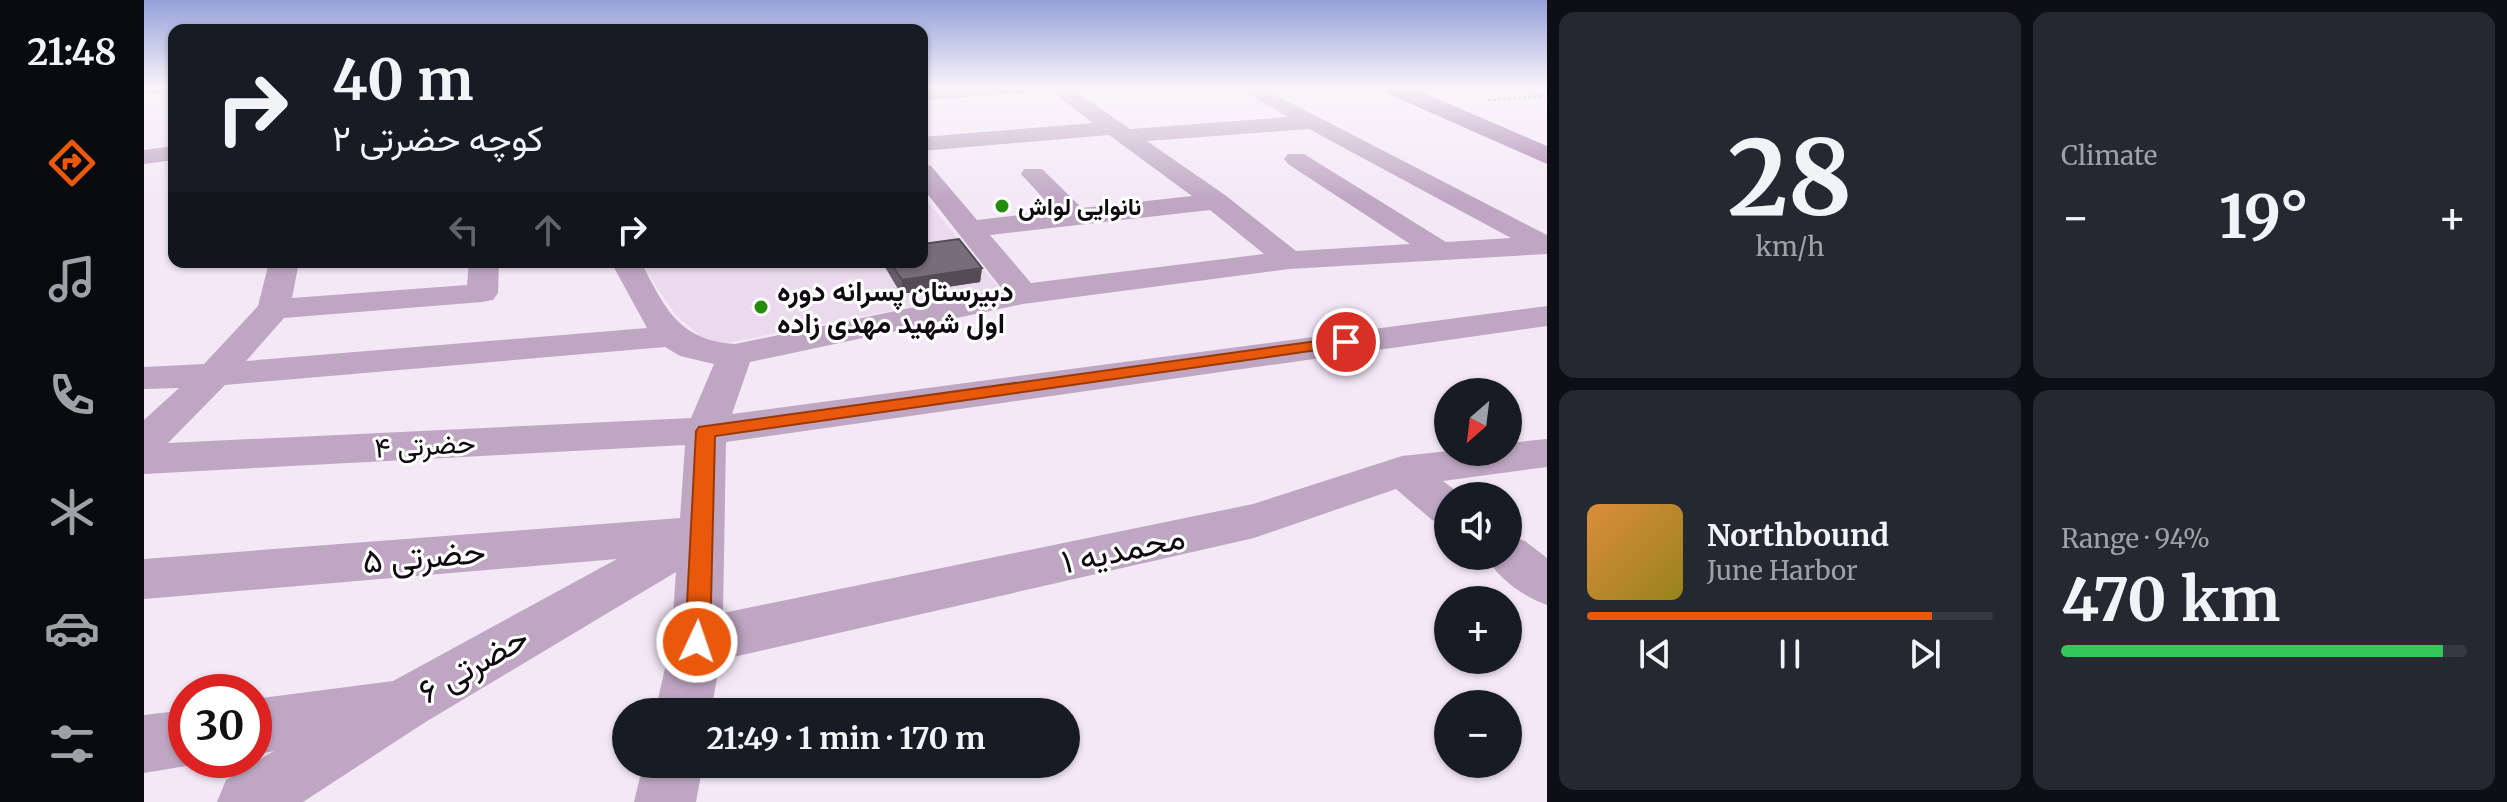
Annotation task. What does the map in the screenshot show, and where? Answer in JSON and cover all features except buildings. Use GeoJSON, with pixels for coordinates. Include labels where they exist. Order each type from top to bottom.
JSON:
{"type":"FeatureCollection","features":[{"type":"Feature","properties":{"kind":"main road"},"geometry":{"type":"LineString","coordinates":[[1476,124],[1547,156]]}},
{"type":"Feature","properties":{"kind":"main road"},"geometry":{"type":"LineString","coordinates":[[1520,124],[1547,136]]}},
{"type":"Feature","properties":{"kind":"street"},"geometry":{"type":"LineString","coordinates":[[1109,124],[1216,201],[1289,260]]}},
{"type":"Feature","properties":{"kind":"street"},"geometry":{"type":"LineString","coordinates":[[928,144],[1266,124]]}},
{"type":"Feature","properties":{"kind":"street"},"geometry":{"type":"LineString","coordinates":[[1318,124],[1546,245]]}},
{"type":"Feature","properties":{"kind":"street"},"geometry":{"type":"LineString","coordinates":[[144,157],[168,154]]}},
{"type":"Feature","properties":{"kind":"street"},"geometry":{"type":"LineString","coordinates":[[1296,159],[1442,252]]}},
{"type":"Feature","properties":{"kind":"street"},"geometry":{"type":"LineString","coordinates":[[1033,174],[1075,216]]}},
{"type":"Feature","properties":{"kind":"street"},"geometry":{"type":"LineString","coordinates":[[928,178],[1023,294]]}},
{"type":"Feature","properties":{"kind":"street"},"geometry":{"type":"LineString","coordinates":[[972,229],[1216,201]]}},
{"type":"Feature","properties":{"kind":"street"},"geometry":{"type":"LineString","coordinates":[[144,378],[214,375],[668,336],[706,355],[735,355],[1023,294],[1289,260],[1546,245]]}},
{"type":"Feature","properties":{"kind":"street"},"geometry":{"type":"LineString","coordinates":[[144,443],[214,375],[274,309],[283,268]]}},
{"type":"Feature","properties":{"kind":"street"},"geometry":{"type":"LineString","coordinates":[[629,268],[668,336]]}},
{"type":"Feature","properties":{"kind":"street"},"geometry":{"type":"LineString","coordinates":[[274,309],[483,278],[471,353]]}},
{"type":"Feature","properties":{"kind":"street","name":"حضرتی ۴"},"geometry":{"type":"LineString","coordinates":[[144,459],[706,431],[1547,316]]}},
{"type":"Feature","properties":{"kind":"street"},"geometry":{"type":"LineString","coordinates":[[686,698],[697,642],[706,431],[735,355]]}},
{"type":"Feature","properties":{"kind":"street","name":"محمدیه ۱"},"geometry":{"type":"LineString","coordinates":[[697,642],[1254,521],[1402,471],[1547,453]]}},
{"type":"Feature","properties":{"kind":"street"},"geometry":{"type":"LineString","coordinates":[[1402,471],[1434,497]]}},
{"type":"Feature","properties":{"kind":"street","name":"حضرتی ۵"},"geometry":{"type":"LineString","coordinates":[[144,579],[703,534]]}},
{"type":"Feature","properties":{"kind":"street","name":"حضرتی ۶"},"geometry":{"type":"LineString","coordinates":[[248,802],[404,704],[703,534]]}},
{"type":"Feature","properties":{"kind":"street"},"geometry":{"type":"LineString","coordinates":[[1522,565],[1547,585]]}},
{"type":"Feature","properties":{"kind":"street"},"geometry":{"type":"LineString","coordinates":[[272,724],[404,704]]}},
{"type":"Feature","properties":{"kind":"street"},"geometry":{"type":"LineString","coordinates":[[144,744],[168,741]]}},
{"type":"Feature","properties":{"kind":"street"},"geometry":{"type":"LineString","coordinates":[[665,802],[670,778]]}},
{"type":"Feature","properties":{"kind":"shaded area","name":"دبیرستان پسرانه دوره اول شهید مهدی زاده"},"geometry":{"type":"Polygon","coordinates":[[[928,202],[1000,289],[726,343],[706,341],[675,314],[644,268],[928,268],[928,202]]]}},
{"type":"Feature","properties":{"kind":"place","name":"نانوایی لواش"},"geometry":{"type":"Point","coordinates":[1002,206]}},
{"type":"Feature","properties":{"kind":"place","name":"دبیرستان پسرانه دوره اول شهید مهدی زاده"},"geometry":{"type":"Point","coordinates":[761,307]}},
{"type":"Feature","properties":{"kind":"route"},"geometry":{"type":"LineString","coordinates":[[697,642],[706,431],[1346,342]]}}]}
